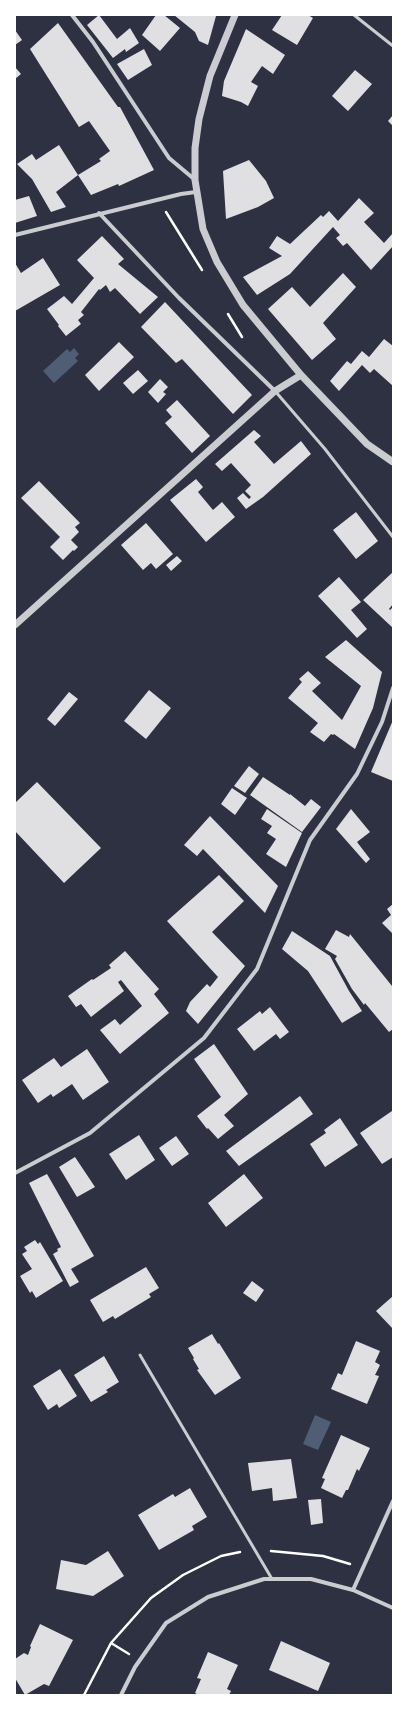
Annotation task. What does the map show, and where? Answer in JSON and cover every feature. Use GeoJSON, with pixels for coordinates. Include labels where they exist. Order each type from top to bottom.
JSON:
{"type":"FeatureCollection","features":[{"type":"Feature","properties":{"kind":"street"},"geometry":{"type":"LineString","coordinates":[[72,15],[93,42],[169,158],[195,180]]}},
{"type":"Feature","properties":{"kind":"street"},"geometry":{"type":"LineString","coordinates":[[235,15],[210,76],[199,119],[195,148],[195,180],[203,229],[217,262],[243,305],[301,375],[367,444],[393,462]]}},
{"type":"Feature","properties":{"kind":"street"},"geometry":{"type":"LineString","coordinates":[[15,235],[181,194],[196,192]]}},
{"type":"Feature","properties":{"kind":"street"},"geometry":{"type":"LineString","coordinates":[[99,214],[179,298],[275,391]]}},
{"type":"Feature","properties":{"kind":"street"},"geometry":{"type":"LineString","coordinates":[[15,625],[275,391],[301,375]]}},
{"type":"Feature","properties":{"kind":"street"},"geometry":{"type":"LineString","coordinates":[[15,1174],[90,1133],[204,1038],[257,968],[310,840],[357,774],[382,722],[393,688]]}},
{"type":"Feature","properties":{"kind":"street"},"geometry":{"type":"LineString","coordinates":[[353,1590],[393,1501]]}},
{"type":"Feature","properties":{"kind":"street"},"geometry":{"type":"LineString","coordinates":[[121,1695],[140,1661],[166,1623],[208,1597],[264,1579],[311,1579],[353,1590],[393,1608]]}},
{"type":"Feature","properties":{"kind":"lane"},"geometry":{"type":"LineString","coordinates":[[354,15],[393,46]]}},
{"type":"Feature","properties":{"kind":"lane"},"geometry":{"type":"LineString","coordinates":[[275,391],[325,448],[393,537]]}},
{"type":"Feature","properties":{"kind":"lane"},"geometry":{"type":"LineString","coordinates":[[140,1355],[272,1579]]}},
{"type":"Feature","properties":{"kind":"path"},"geometry":{"type":"LineString","coordinates":[[84,1695],[111,1643],[140,1661]]}},
{"type":"Feature","properties":{"kind":"water"},"geometry":{"type":"Polygon","coordinates":[[[74,348],[79,354],[75,358],[78,361],[54,383],[43,371],[67,349],[70,352],[74,348]]]}},
{"type":"Feature","properties":{"kind":"water"},"geometry":{"type":"Polygon","coordinates":[[[315,1415],[331,1422],[318,1450],[303,1444],[315,1415]]]}},
{"type":"Feature","properties":{"kind":"building"},"geometry":{"type":"Polygon","coordinates":[[[99,15],[117,39],[130,28],[139,43],[126,52],[125,49],[113,58],[87,25],[99,15]]]}},
{"type":"Feature","properties":{"kind":"building"},"geometry":{"type":"Polygon","coordinates":[[[156,15],[164,15],[180,28],[160,51],[142,35],[156,15]]]}},
{"type":"Feature","properties":{"kind":"building"},"geometry":{"type":"Polygon","coordinates":[[[174,15],[215,15],[216,16],[208,45],[199,41],[195,32],[174,15]]]}},
{"type":"Feature","properties":{"kind":"building"},"geometry":{"type":"Polygon","coordinates":[[[282,15],[308,15],[313,18],[297,45],[272,30],[282,15]]]}},
{"type":"Feature","properties":{"kind":"building"},"geometry":{"type":"Polygon","coordinates":[[[58,23],[118,107],[120,107],[154,170],[119,186],[118,184],[91,195],[78,175],[101,161],[99,159],[110,151],[89,121],[79,127],[30,49],[58,23]]]}},
{"type":"Feature","properties":{"kind":"building"},"geometry":{"type":"Polygon","coordinates":[[[246,29],[285,55],[273,74],[262,66],[251,82],[258,86],[248,106],[241,102],[222,96],[224,81],[246,29]]]}},
{"type":"Feature","properties":{"kind":"building"},"geometry":{"type":"Polygon","coordinates":[[[15,30],[22,40],[15,45],[15,30]]]}},
{"type":"Feature","properties":{"kind":"building"},"geometry":{"type":"Polygon","coordinates":[[[144,49],[152,65],[128,80],[117,64],[144,49]]]}},
{"type":"Feature","properties":{"kind":"building"},"geometry":{"type":"Polygon","coordinates":[[[15,67],[21,74],[15,79],[15,67]]]}},
{"type":"Feature","properties":{"kind":"building"},"geometry":{"type":"Polygon","coordinates":[[[355,70],[372,84],[348,111],[332,96],[355,70]]]}},
{"type":"Feature","properties":{"kind":"building"},"geometry":{"type":"Polygon","coordinates":[[[393,115],[393,126],[388,121],[393,115]]]}},
{"type":"Feature","properties":{"kind":"building"},"geometry":{"type":"Polygon","coordinates":[[[59,145],[78,175],[56,192],[66,207],[51,212],[32,179],[17,164],[32,154],[36,160],[59,145]]]}},
{"type":"Feature","properties":{"kind":"building"},"geometry":{"type":"Polygon","coordinates":[[[249,160],[266,181],[274,198],[258,207],[226,219],[223,171],[249,160]]]}},
{"type":"Feature","properties":{"kind":"building"},"geometry":{"type":"Polygon","coordinates":[[[29,196],[37,216],[15,223],[15,200],[29,196]]]}},
{"type":"Feature","properties":{"kind":"building"},"geometry":{"type":"Polygon","coordinates":[[[359,198],[374,213],[364,222],[384,243],[393,233],[393,246],[371,270],[347,243],[343,246],[336,238],[340,235],[333,227],[290,274],[257,295],[243,277],[282,256],[269,248],[277,236],[290,244],[321,215],[323,217],[329,211],[338,221],[359,198]]]}},
{"type":"Feature","properties":{"kind":"building"},"geometry":{"type":"Polygon","coordinates":[[[102,236],[124,259],[118,264],[158,297],[140,314],[115,288],[110,292],[106,285],[100,290],[99,289],[81,312],[84,315],[78,320],[81,324],[66,336],[47,309],[64,296],[72,304],[94,278],[77,260],[102,236]]]}},
{"type":"Feature","properties":{"kind":"building"},"geometry":{"type":"Polygon","coordinates":[[[43,258],[60,285],[15,311],[15,263],[21,273],[43,258]]]}},
{"type":"Feature","properties":{"kind":"building"},"geometry":{"type":"Polygon","coordinates":[[[343,273],[356,287],[323,323],[336,339],[312,360],[268,309],[292,287],[310,307],[343,273]]]}},
{"type":"Feature","properties":{"kind":"building"},"geometry":{"type":"Polygon","coordinates":[[[165,302],[252,395],[233,414],[182,359],[176,363],[141,327],[165,302]]]}},
{"type":"Feature","properties":{"kind":"building"},"geometry":{"type":"Polygon","coordinates":[[[384,339],[393,346],[393,386],[374,369],[370,373],[362,365],[339,391],[330,381],[347,361],[351,364],[362,351],[369,357],[384,339]]]}},
{"type":"Feature","properties":{"kind":"building"},"geometry":{"type":"Polygon","coordinates":[[[119,342],[134,357],[99,391],[85,375],[119,342]]]}},
{"type":"Feature","properties":{"kind":"building"},"geometry":{"type":"Polygon","coordinates":[[[138,370],[148,381],[133,394],[123,383],[138,370]]]}},
{"type":"Feature","properties":{"kind":"building"},"geometry":{"type":"Polygon","coordinates":[[[160,379],[168,387],[163,392],[166,394],[158,403],[148,392],[160,379]]]}},
{"type":"Feature","properties":{"kind":"building"},"geometry":{"type":"Polygon","coordinates":[[[177,400],[210,436],[192,453],[165,423],[172,417],[166,410],[177,400]]]}},
{"type":"Feature","properties":{"kind":"building"},"geometry":{"type":"Polygon","coordinates":[[[254,430],[261,436],[254,442],[274,464],[301,441],[311,454],[263,497],[246,509],[237,498],[243,493],[249,499],[251,497],[245,491],[251,485],[231,463],[222,471],[215,464],[254,430]]]}},
{"type":"Feature","properties":{"kind":"building"},"geometry":{"type":"Polygon","coordinates":[[[196,479],[203,487],[198,492],[213,510],[222,502],[235,517],[206,542],[170,500],[196,479]]]}},
{"type":"Feature","properties":{"kind":"building"},"geometry":{"type":"Polygon","coordinates":[[[39,481],[80,523],[75,527],[79,532],[71,540],[78,547],[63,560],[50,547],[60,537],[21,498],[39,481]]]}},
{"type":"Feature","properties":{"kind":"building"},"geometry":{"type":"Polygon","coordinates":[[[356,512],[378,541],[356,559],[333,530],[356,512]]]}},
{"type":"Feature","properties":{"kind":"building"},"geometry":{"type":"Polygon","coordinates":[[[146,523],[173,554],[156,569],[151,563],[143,570],[121,545],[146,523]]]}},
{"type":"Feature","properties":{"kind":"building"},"geometry":{"type":"Polygon","coordinates":[[[177,556],[182,561],[171,571],[166,565],[177,556]]]}},
{"type":"Feature","properties":{"kind":"building"},"geometry":{"type":"Polygon","coordinates":[[[393,572],[393,604],[389,609],[390,610],[393,607],[393,628],[363,600],[393,572]]]}},
{"type":"Feature","properties":{"kind":"building"},"geometry":{"type":"Polygon","coordinates":[[[339,577],[361,602],[351,610],[367,629],[357,638],[318,596],[339,577]]]}},
{"type":"Feature","properties":{"kind":"building"},"geometry":{"type":"Polygon","coordinates":[[[346,640],[382,672],[373,708],[355,749],[334,734],[331,734],[324,742],[310,732],[318,723],[288,698],[302,682],[299,679],[308,671],[321,683],[312,691],[342,720],[361,686],[325,657],[346,640]]]}},
{"type":"Feature","properties":{"kind":"building"},"geometry":{"type":"Polygon","coordinates":[[[149,690],[171,708],[146,739],[124,721],[149,690]]]}},
{"type":"Feature","properties":{"kind":"building"},"geometry":{"type":"Polygon","coordinates":[[[69,692],[78,699],[55,726],[47,719],[69,692]]]}},
{"type":"Feature","properties":{"kind":"building"},"geometry":{"type":"Polygon","coordinates":[[[393,720],[393,781],[371,772],[393,720]]]}},
{"type":"Feature","properties":{"kind":"building"},"geometry":{"type":"Polygon","coordinates":[[[249,766],[259,774],[245,793],[234,786],[249,766]]]}},
{"type":"Feature","properties":{"kind":"building"},"geometry":{"type":"Polygon","coordinates":[[[263,777],[290,794],[305,806],[311,799],[321,807],[302,832],[250,795],[263,777]]]}},
{"type":"Feature","properties":{"kind":"building"},"geometry":{"type":"Polygon","coordinates":[[[37,782],[101,848],[64,883],[15,831],[15,803],[37,782]]]}},
{"type":"Feature","properties":{"kind":"building"},"geometry":{"type":"Polygon","coordinates":[[[232,788],[247,798],[235,815],[221,804],[232,788]]]}},
{"type":"Feature","properties":{"kind":"building"},"geometry":{"type":"Polygon","coordinates":[[[267,809],[302,833],[286,867],[266,854],[276,839],[267,833],[272,826],[261,819],[267,809]]]}},
{"type":"Feature","properties":{"kind":"building"},"geometry":{"type":"Polygon","coordinates":[[[351,809],[370,832],[357,842],[370,859],[366,863],[336,829],[351,809]]]}},
{"type":"Feature","properties":{"kind":"building"},"geometry":{"type":"Polygon","coordinates":[[[210,816],[278,886],[265,913],[203,849],[197,856],[184,845],[210,816]]]}},
{"type":"Feature","properties":{"kind":"building"},"geometry":{"type":"Polygon","coordinates":[[[219,875],[244,901],[212,932],[245,966],[198,1024],[186,1011],[190,1002],[207,984],[210,987],[218,977],[167,921],[219,875]]]}},
{"type":"Feature","properties":{"kind":"building"},"geometry":{"type":"Polygon","coordinates":[[[393,904],[393,934],[382,923],[391,915],[387,909],[393,904]]]}},
{"type":"Feature","properties":{"kind":"building"},"geometry":{"type":"Polygon","coordinates":[[[336,930],[349,937],[350,934],[392,986],[393,985],[393,1029],[389,1032],[365,1003],[364,1005],[352,989],[335,959],[337,956],[325,949],[336,930]]]}},
{"type":"Feature","properties":{"kind":"building"},"geometry":{"type":"Polygon","coordinates":[[[292,931],[330,956],[362,1011],[342,1023],[308,971],[282,949],[292,931]]]}},
{"type":"Feature","properties":{"kind":"building"},"geometry":{"type":"Polygon","coordinates":[[[125,951],[159,989],[154,994],[169,1013],[120,1054],[100,1030],[115,1019],[120,1025],[142,1006],[121,980],[118,982],[124,991],[91,1017],[81,1004],[76,1007],[68,996],[111,968],[109,965],[125,951]]]}},
{"type":"Feature","properties":{"kind":"building"},"geometry":{"type":"Polygon","coordinates":[[[270,1007],[289,1032],[280,1039],[276,1034],[254,1051],[237,1029],[260,1011],[262,1014],[270,1007]]]}},
{"type":"Feature","properties":{"kind":"building"},"geometry":{"type":"Polygon","coordinates":[[[214,1044],[248,1094],[224,1115],[234,1126],[218,1139],[208,1128],[207,1129],[197,1116],[221,1097],[194,1059],[214,1044]]]}},
{"type":"Feature","properties":{"kind":"building"},"geometry":{"type":"Polygon","coordinates":[[[87,1049],[109,1082],[83,1100],[72,1084],[53,1097],[51,1094],[38,1103],[22,1080],[54,1058],[61,1067],[87,1049]]]}},
{"type":"Feature","properties":{"kind":"building"},"geometry":{"type":"Polygon","coordinates":[[[300,1096],[313,1114],[239,1166],[226,1151],[300,1096]]]}},
{"type":"Feature","properties":{"kind":"building"},"geometry":{"type":"Polygon","coordinates":[[[392,1111],[393,1157],[382,1164],[360,1133],[392,1111]]]}},
{"type":"Feature","properties":{"kind":"building"},"geometry":{"type":"Polygon","coordinates":[[[340,1118],[358,1145],[325,1167],[310,1144],[326,1133],[324,1130],[340,1118]]]}},
{"type":"Feature","properties":{"kind":"building"},"geometry":{"type":"Polygon","coordinates":[[[139,1135],[155,1160],[126,1180],[109,1154],[139,1135]]]}},
{"type":"Feature","properties":{"kind":"building"},"geometry":{"type":"Polygon","coordinates":[[[176,1136],[189,1154],[172,1166],[159,1148],[176,1136]]]}},
{"type":"Feature","properties":{"kind":"building"},"geometry":{"type":"Polygon","coordinates":[[[75,1157],[95,1187],[77,1197],[59,1167],[75,1157]]]}},
{"type":"Feature","properties":{"kind":"building"},"geometry":{"type":"Polygon","coordinates":[[[47,1174],[94,1256],[71,1269],[79,1282],[70,1287],[53,1254],[61,1247],[29,1183],[47,1174]]]}},
{"type":"Feature","properties":{"kind":"building"},"geometry":{"type":"Polygon","coordinates":[[[244,1174],[263,1198],[226,1227],[208,1203],[244,1174]]]}},
{"type":"Feature","properties":{"kind":"building"},"geometry":{"type":"Polygon","coordinates":[[[35,1240],[38,1244],[40,1242],[63,1281],[36,1298],[32,1291],[30,1293],[20,1276],[32,1269],[22,1254],[27,1251],[24,1247],[35,1240]]]}},
{"type":"Feature","properties":{"kind":"building"},"geometry":{"type":"Polygon","coordinates":[[[146,1267],[159,1288],[149,1294],[151,1297],[115,1319],[113,1316],[103,1322],[90,1300],[146,1267]]]}},
{"type":"Feature","properties":{"kind":"building"},"geometry":{"type":"Polygon","coordinates":[[[252,1281],[264,1290],[256,1302],[243,1293],[252,1281]]]}},
{"type":"Feature","properties":{"kind":"building"},"geometry":{"type":"Polygon","coordinates":[[[393,1296],[393,1329],[376,1311],[393,1296]]]}},
{"type":"Feature","properties":{"kind":"building"},"geometry":{"type":"Polygon","coordinates":[[[212,1334],[241,1378],[215,1395],[197,1370],[199,1369],[188,1348],[212,1334]]]}},
{"type":"Feature","properties":{"kind":"building"},"geometry":{"type":"Polygon","coordinates":[[[356,1341],[380,1351],[375,1362],[380,1365],[375,1375],[379,1376],[367,1404],[331,1389],[338,1373],[342,1375],[356,1341]]]}},
{"type":"Feature","properties":{"kind":"building"},"geometry":{"type":"Polygon","coordinates":[[[104,1356],[119,1382],[106,1390],[108,1392],[91,1402],[74,1375],[104,1356]]]}},
{"type":"Feature","properties":{"kind":"building"},"geometry":{"type":"Polygon","coordinates":[[[60,1369],[77,1396],[59,1408],[57,1404],[48,1410],[33,1386],[60,1369]]]}},
{"type":"Feature","properties":{"kind":"building"},"geometry":{"type":"Polygon","coordinates":[[[341,1435],[370,1448],[359,1471],[357,1469],[348,1490],[346,1490],[342,1498],[321,1488],[325,1479],[322,1478],[341,1435]]]}},
{"type":"Feature","properties":{"kind":"building"},"geometry":{"type":"Polygon","coordinates":[[[291,1459],[297,1498],[273,1501],[272,1488],[252,1491],[248,1463],[291,1459]]]}},
{"type":"Feature","properties":{"kind":"building"},"geometry":{"type":"Polygon","coordinates":[[[190,1488],[207,1517],[192,1526],[194,1530],[159,1550],[138,1515],[173,1494],[175,1497],[190,1488]]]}},
{"type":"Feature","properties":{"kind":"building"},"geometry":{"type":"Polygon","coordinates":[[[321,1499],[323,1523],[311,1525],[308,1500],[321,1499]]]}},
{"type":"Feature","properties":{"kind":"building"},"geometry":{"type":"Polygon","coordinates":[[[108,1551],[124,1576],[93,1596],[56,1589],[61,1560],[86,1565],[108,1551]]]}},
{"type":"Feature","properties":{"kind":"building"},"geometry":{"type":"Polygon","coordinates":[[[40,1624],[73,1640],[49,1686],[44,1684],[25,1695],[15,1678],[15,1659],[24,1653],[28,1655],[30,1646],[40,1624]]]}},
{"type":"Feature","properties":{"kind":"building"},"geometry":{"type":"Polygon","coordinates":[[[281,1641],[330,1663],[318,1691],[269,1670],[281,1641]]]}},
{"type":"Feature","properties":{"kind":"building"},"geometry":{"type":"Polygon","coordinates":[[[208,1652],[238,1665],[227,1689],[231,1691],[229,1695],[199,1695],[195,1693],[201,1679],[197,1678],[208,1652]]]}}]}
